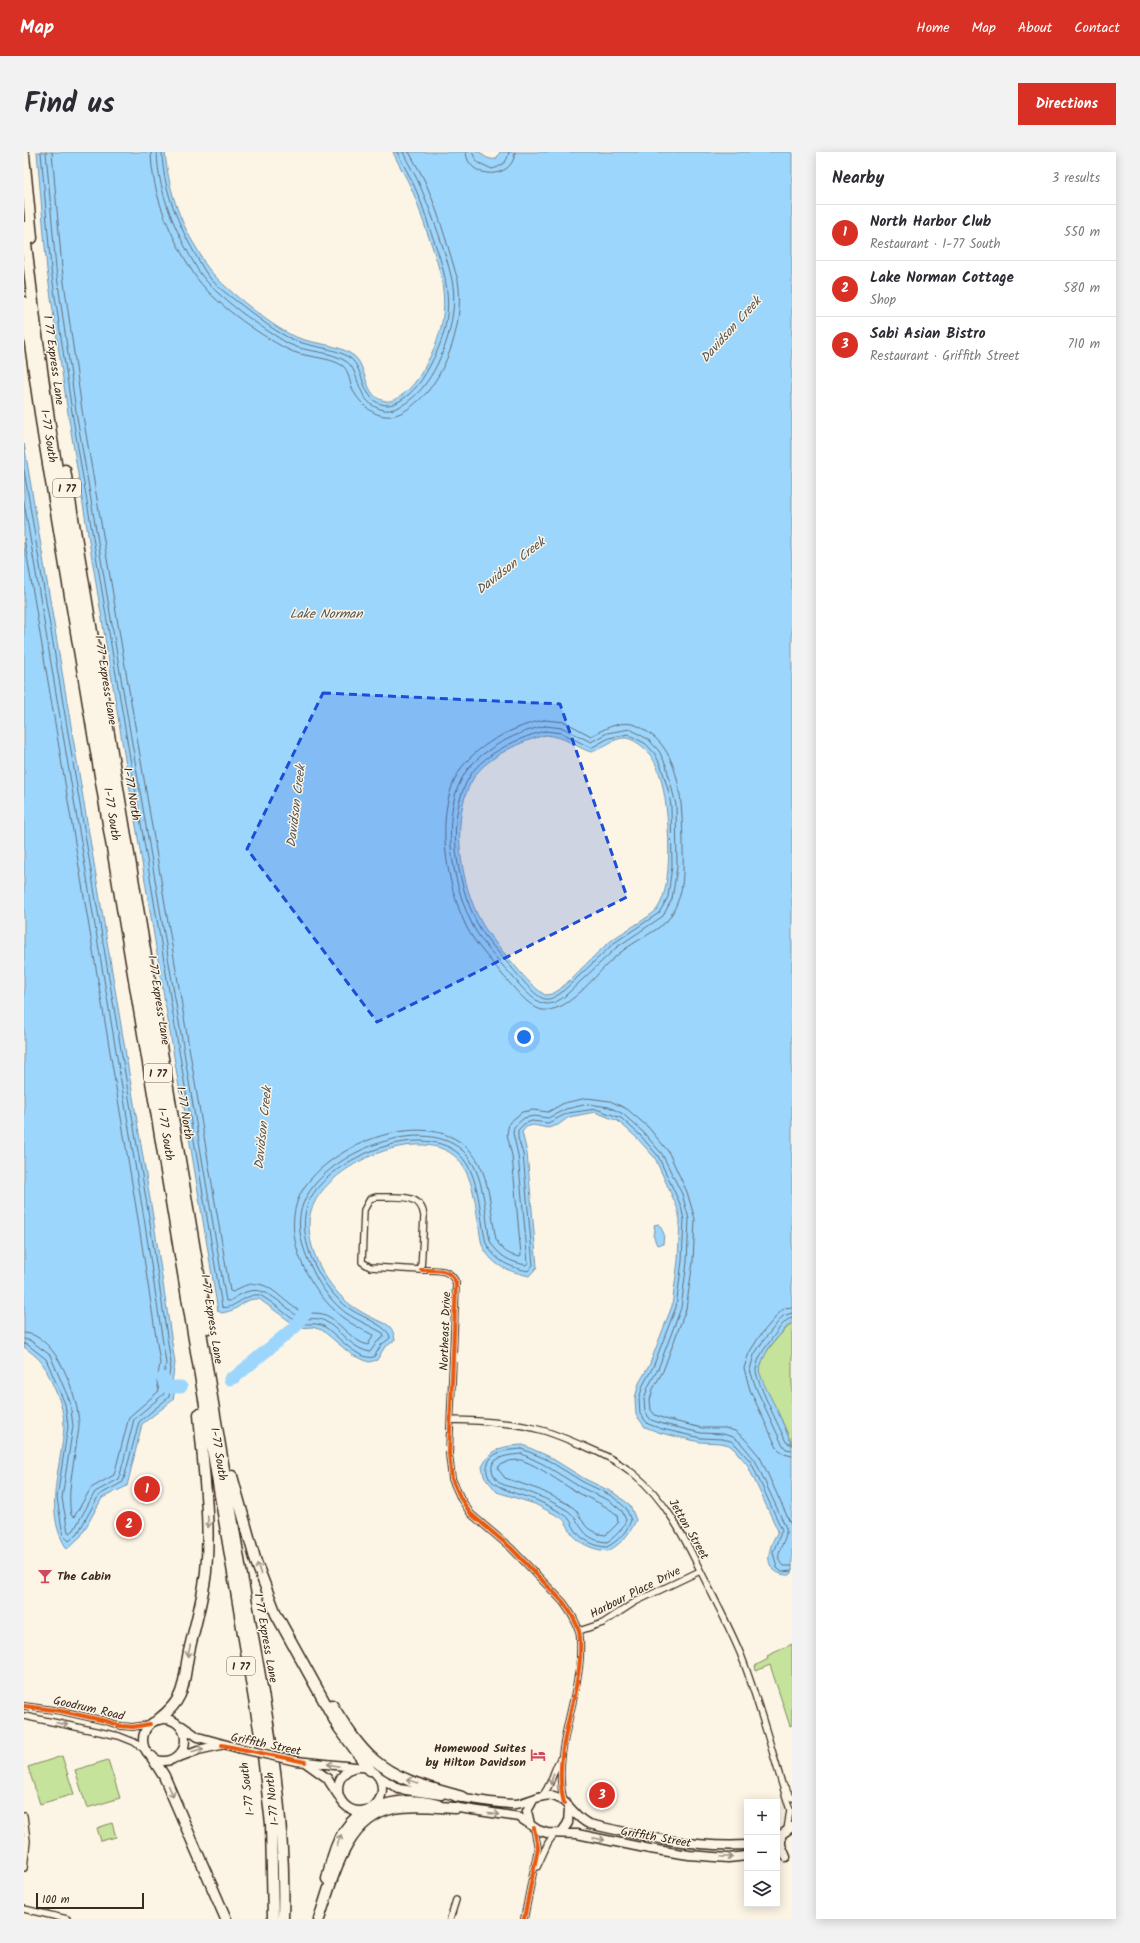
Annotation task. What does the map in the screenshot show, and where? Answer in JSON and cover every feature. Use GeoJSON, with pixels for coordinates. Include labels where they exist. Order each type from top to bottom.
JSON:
{"type":"FeatureCollection","features":[{"type":"Feature","properties":{"kind":"highway","name":"I-77 North"},"geometry":{"type":"LineString","coordinates":[[24,155],[36,275],[57,424],[282,1770],[289,1848],[290,1919]]}},
{"type":"Feature","properties":{"kind":"highway","name":"I 77 Express Lane"},"geometry":{"type":"LineString","coordinates":[[24,227],[36,328],[51,433],[235,1534],[268,1720],[281,1823],[284,1875],[283,1919]]}},
{"type":"Feature","properties":{"kind":"highway","name":"I 77 Express Lane"},"geometry":{"type":"LineString","coordinates":[[24,302],[44,442],[262,1747],[271,1824],[273,1919]]}},
{"type":"Feature","properties":{"kind":"highway","name":"I-77 South"},"geometry":{"type":"LineString","coordinates":[[24,355],[258,1773],[266,1850],[267,1919]]}},
{"type":"Feature","properties":{"kind":"highway"},"geometry":{"type":"LineString","coordinates":[[154,1721],[174,1706],[182,1692],[188,1656],[204,1586],[208,1529],[199,1414]]}},
{"type":"Feature","properties":{"kind":"highway"},"geometry":{"type":"LineString","coordinates":[[234,1488],[256,1562],[271,1602],[338,1728],[369,1771]]}},
{"type":"Feature","properties":{"kind":"highway"},"geometry":{"type":"LineString","coordinates":[[305,1665],[351,1733],[372,1758],[388,1770],[406,1779],[462,1797]]}},
{"type":"Feature","properties":{"kind":"highway"},"geometry":{"type":"LineString","coordinates":[[149,1754],[164,1776],[226,1919]]}},
{"type":"Feature","properties":{"kind":"highway"},"geometry":{"type":"LineString","coordinates":[[319,1919],[343,1851],[353,1836],[365,1823],[379,1814],[398,1807],[421,1806],[456,1808]]}},
{"type":"Feature","properties":{"kind":"highway"},"geometry":{"type":"LineString","coordinates":[[319,1919],[330,1865],[337,1844],[347,1825],[369,1809]]}},
{"type":"Feature","properties":{"kind":"main road"},"geometry":{"type":"LineString","coordinates":[[173,1720],[181,1726],[185,1734],[186,1744],[182,1752],[175,1759],[165,1761],[149,1754],[143,1736],[154,1721],[173,1720]]}},
{"type":"Feature","properties":{"kind":"main road","name":"Griffith Street"},"geometry":{"type":"LineString","coordinates":[[181,1726],[194,1735],[222,1745],[305,1762],[324,1763],[369,1771],[399,1789],[511,1804],[537,1798]]}},
{"type":"Feature","properties":{"kind":"main road","name":"Griffith Street"},"geometry":{"type":"LineString","coordinates":[[175,1759],[198,1750],[222,1745]]}},
{"type":"Feature","properties":{"kind":"main road","name":"Griffith Street"},"geometry":{"type":"LineString","coordinates":[[305,1762],[327,1778],[340,1798]]}},
{"type":"Feature","properties":{"kind":"main road"},"geometry":{"type":"LineString","coordinates":[[369,1809],[380,1799],[382,1790],[369,1771],[351,1770],[344,1776],[339,1784],[340,1798],[350,1809],[369,1809],[396,1800],[413,1799],[456,1808],[519,1817],[532,1826],[543,1832],[558,1833],[568,1823],[567,1805],[554,1796],[537,1798],[528,1811],[532,1826]]}},
{"type":"Feature","properties":{"kind":"main road","name":"Griffith Street"},"geometry":{"type":"LineString","coordinates":[[567,1805],[582,1820],[602,1827],[678,1842],[709,1845],[744,1845]]}},
{"type":"Feature","properties":{"kind":"main road"},"geometry":{"type":"LineString","coordinates":[[784,1832],[781,1845],[789,1858]]}},
{"type":"Feature","properties":{"kind":"main road","name":"Griffith Street"},"geometry":{"type":"LineString","coordinates":[[558,1833],[577,1834],[670,1853],[708,1857],[744,1856]]}},
{"type":"Feature","properties":{"kind":"street","name":"Northeast Drive"},"geometry":{"type":"LineString","coordinates":[[421,1270],[424,1216],[423,1208],[419,1202],[415,1199],[408,1198],[376,1197],[370,1199],[364,1210],[362,1262],[370,1267],[421,1270],[446,1271],[453,1276],[456,1283],[451,1420]]}},
{"type":"Feature","properties":{"kind":"street","name":"Jetton Street"},"geometry":{"type":"LineString","coordinates":[[451,1420],[494,1422],[542,1430],[597,1452],[618,1463],[644,1482],[668,1511],[728,1626],[741,1655],[782,1783],[790,1814],[784,1832]]}},
{"type":"Feature","properties":{"kind":"street","name":"Harbour Place Drive"},"geometry":{"type":"LineString","coordinates":[[451,1420],[449,1454],[452,1479],[461,1499],[472,1514],[511,1548],[563,1602],[569,1610],[579,1631],[579,1673],[560,1759]]}},
{"type":"Feature","properties":{"kind":"street","name":"Harbour Place Drive"},"geometry":{"type":"LineString","coordinates":[[579,1631],[604,1623],[635,1602],[700,1571]]}},
{"type":"Feature","properties":{"kind":"street","name":"Goodrum Road"},"geometry":{"type":"LineString","coordinates":[[24,1706],[61,1711],[106,1721],[120,1726],[133,1727],[154,1721]]}},
{"type":"Feature","properties":{"kind":"street","name":"Goodrum Road"},"geometry":{"type":"LineString","coordinates":[[24,1716],[124,1737],[134,1742],[149,1754]]}},
{"type":"Feature","properties":{"kind":"street"},"geometry":{"type":"LineString","coordinates":[[537,1798],[551,1784],[554,1769],[560,1759]]}},
{"type":"Feature","properties":{"kind":"street"},"geometry":{"type":"LineString","coordinates":[[560,1759],[560,1784],[567,1805]]}},
{"type":"Feature","properties":{"kind":"street","name":"Jetton Street"},"geometry":{"type":"LineString","coordinates":[[782,1783],[792,1798]]}},
{"type":"Feature","properties":{"kind":"street"},"geometry":{"type":"LineString","coordinates":[[24,1816],[27,1841],[24,1868]]}},
{"type":"Feature","properties":{"kind":"street"},"geometry":{"type":"LineString","coordinates":[[524,1919],[535,1870],[538,1848],[532,1826]]}},
{"type":"Feature","properties":{"kind":"street"},"geometry":{"type":"LineString","coordinates":[[535,1870],[548,1843],[558,1833]]}},
{"type":"Feature","properties":{"kind":"street"},"geometry":{"type":"LineString","coordinates":[[450,1919],[456,1900]]}},
{"type":"Feature","properties":{"kind":"street"},"geometry":{"type":"LineString","coordinates":[[24,1910],[67,1919]]}},
{"type":"Feature","properties":{"kind":"highlighted area"},"geometry":{"type":"Polygon","coordinates":[[[323,693],[560,704],[627,897],[377,1022],[247,849],[323,693]]]}},
{"type":"Feature","properties":{"kind":"green space"},"geometry":{"type":"Polygon","coordinates":[[[792,1323],[792,1445],[775,1406],[764,1386],[759,1371],[760,1365],[767,1352],[777,1338],[792,1323]]]}},
{"type":"Feature","properties":{"kind":"green space"},"geometry":{"type":"Polygon","coordinates":[[[792,1644],[792,1725],[790,1726],[770,1665],[756,1671],[755,1666],[768,1659],[767,1656],[792,1644]]]}},
{"type":"Feature","properties":{"kind":"green space"},"geometry":{"type":"Polygon","coordinates":[[[62,1756],[74,1794],[40,1804],[28,1767],[62,1756]]]}},
{"type":"Feature","properties":{"kind":"green space"},"geometry":{"type":"Polygon","coordinates":[[[108,1760],[120,1798],[87,1808],[75,1770],[108,1760]]]}},
{"type":"Feature","properties":{"kind":"green space"},"geometry":{"type":"Polygon","coordinates":[[[112,1823],[116,1837],[101,1841],[97,1828],[112,1823]]]}},
{"type":"Feature","properties":{"kind":"water","name":"Lake Norman"},"geometry":{"type":"Polygon","coordinates":[[[37,152],[165,152],[171,190],[179,214],[190,238],[213,273],[228,289],[284,331],[303,340],[333,346],[354,356],[362,367],[369,388],[373,394],[379,399],[391,401],[401,396],[414,383],[431,356],[438,338],[444,304],[443,288],[434,252],[413,192],[393,152],[480,152],[487,158],[496,159],[500,152],[792,152],[792,1321],[770,1346],[759,1371],[792,1445],[792,1573],[790,1575],[780,1574],[770,1565],[769,1555],[773,1540],[778,1531],[747,1464],[734,1449],[729,1445],[721,1443],[700,1442],[661,1433],[645,1427],[636,1415],[635,1398],[639,1383],[649,1366],[672,1306],[678,1261],[680,1220],[677,1207],[655,1158],[637,1138],[618,1121],[595,1112],[569,1117],[558,1125],[548,1128],[533,1125],[526,1127],[522,1132],[527,1153],[537,1267],[529,1276],[514,1272],[501,1266],[496,1263],[486,1252],[482,1245],[473,1192],[466,1172],[461,1163],[445,1150],[423,1145],[398,1147],[373,1155],[348,1168],[328,1184],[314,1203],[309,1223],[312,1246],[321,1269],[335,1290],[352,1306],[385,1323],[393,1332],[395,1340],[384,1348],[377,1360],[369,1362],[352,1355],[322,1330],[312,1327],[299,1328],[259,1299],[249,1300],[235,1309],[222,1313],[218,1311],[182,1095],[180,1093],[68,413],[47,270],[37,152]],[[546,735],[537,737],[506,750],[496,756],[480,770],[474,777],[466,793],[460,830],[460,850],[463,869],[474,906],[481,922],[522,975],[535,988],[545,995],[552,994],[559,990],[612,940],[649,916],[657,909],[663,897],[669,861],[669,839],[665,797],[657,767],[646,750],[635,741],[620,738],[591,752],[553,736],[546,735]]]}},
{"type":"Feature","properties":{"kind":"water"},"geometry":{"type":"Polygon","coordinates":[[[24,444],[153,1217],[175,1363],[172,1382],[175,1389],[173,1400],[142,1424],[127,1486],[102,1498],[81,1536],[67,1549],[60,1534],[56,1520],[55,1504],[55,1489],[63,1441],[64,1420],[62,1410],[45,1367],[36,1356],[24,1347],[24,444]]]}},
{"type":"Feature","properties":{"kind":"water"},"geometry":{"type":"Polygon","coordinates":[[[659,1224],[664,1234],[663,1244],[657,1245],[653,1235],[655,1230],[654,1225],[659,1224]]]}},
{"type":"Feature","properties":{"kind":"water"},"geometry":{"type":"Polygon","coordinates":[[[523,1445],[548,1456],[585,1479],[614,1493],[630,1505],[636,1520],[625,1538],[608,1551],[593,1548],[576,1539],[560,1517],[535,1504],[497,1492],[484,1476],[482,1467],[489,1456],[498,1449],[509,1446],[523,1445]]]}},
{"type":"Feature","properties":{"kind":"waterway","name":"Davidson Creek"},"geometry":{"type":"LineString","coordinates":[[230,1379],[235,1377],[296,1326],[305,1312]]}},
{"type":"Feature","properties":{"kind":"waterway","name":"Davidson Creek"},"geometry":{"type":"LineString","coordinates":[[163,1378],[167,1387],[181,1387]]}},
{"type":"Feature","properties":{"kind":"cycle path"},"geometry":{"type":"LineString","coordinates":[[421,1270],[437,1270],[446,1272],[456,1283],[449,1454],[452,1479],[461,1499],[471,1514],[511,1548],[563,1602],[576,1623],[579,1631],[580,1658],[578,1676],[566,1730],[561,1767],[561,1785],[564,1803]]}},
{"type":"Feature","properties":{"kind":"cycle path"},"geometry":{"type":"LineString","coordinates":[[24,1706],[61,1711],[106,1721],[121,1726],[133,1727],[150,1724]]}},
{"type":"Feature","properties":{"kind":"cycle path"},"geometry":{"type":"LineString","coordinates":[[222,1745],[305,1762]]}},
{"type":"Feature","properties":{"kind":"cycle path"},"geometry":{"type":"LineString","coordinates":[[524,1919],[538,1848],[534,1828]]}},
{"type":"Feature","properties":{"kind":"place","name":"North Harbor Club"},"geometry":{"type":"Point","coordinates":[147,1489]}},
{"type":"Feature","properties":{"kind":"place","name":"Lake Norman Cottage"},"geometry":{"type":"Point","coordinates":[129,1524]}},
{"type":"Feature","properties":{"kind":"place","name":"The Cabin"},"geometry":{"type":"Point","coordinates":[45,1576]}},
{"type":"Feature","properties":{"kind":"place","name":"Homewood Suites by Hilton Davidson"},"geometry":{"type":"Point","coordinates":[538,1755]}},
{"type":"Feature","properties":{"kind":"place","name":"Sabi Asian Bistro"},"geometry":{"type":"Point","coordinates":[602,1795]}}]}
